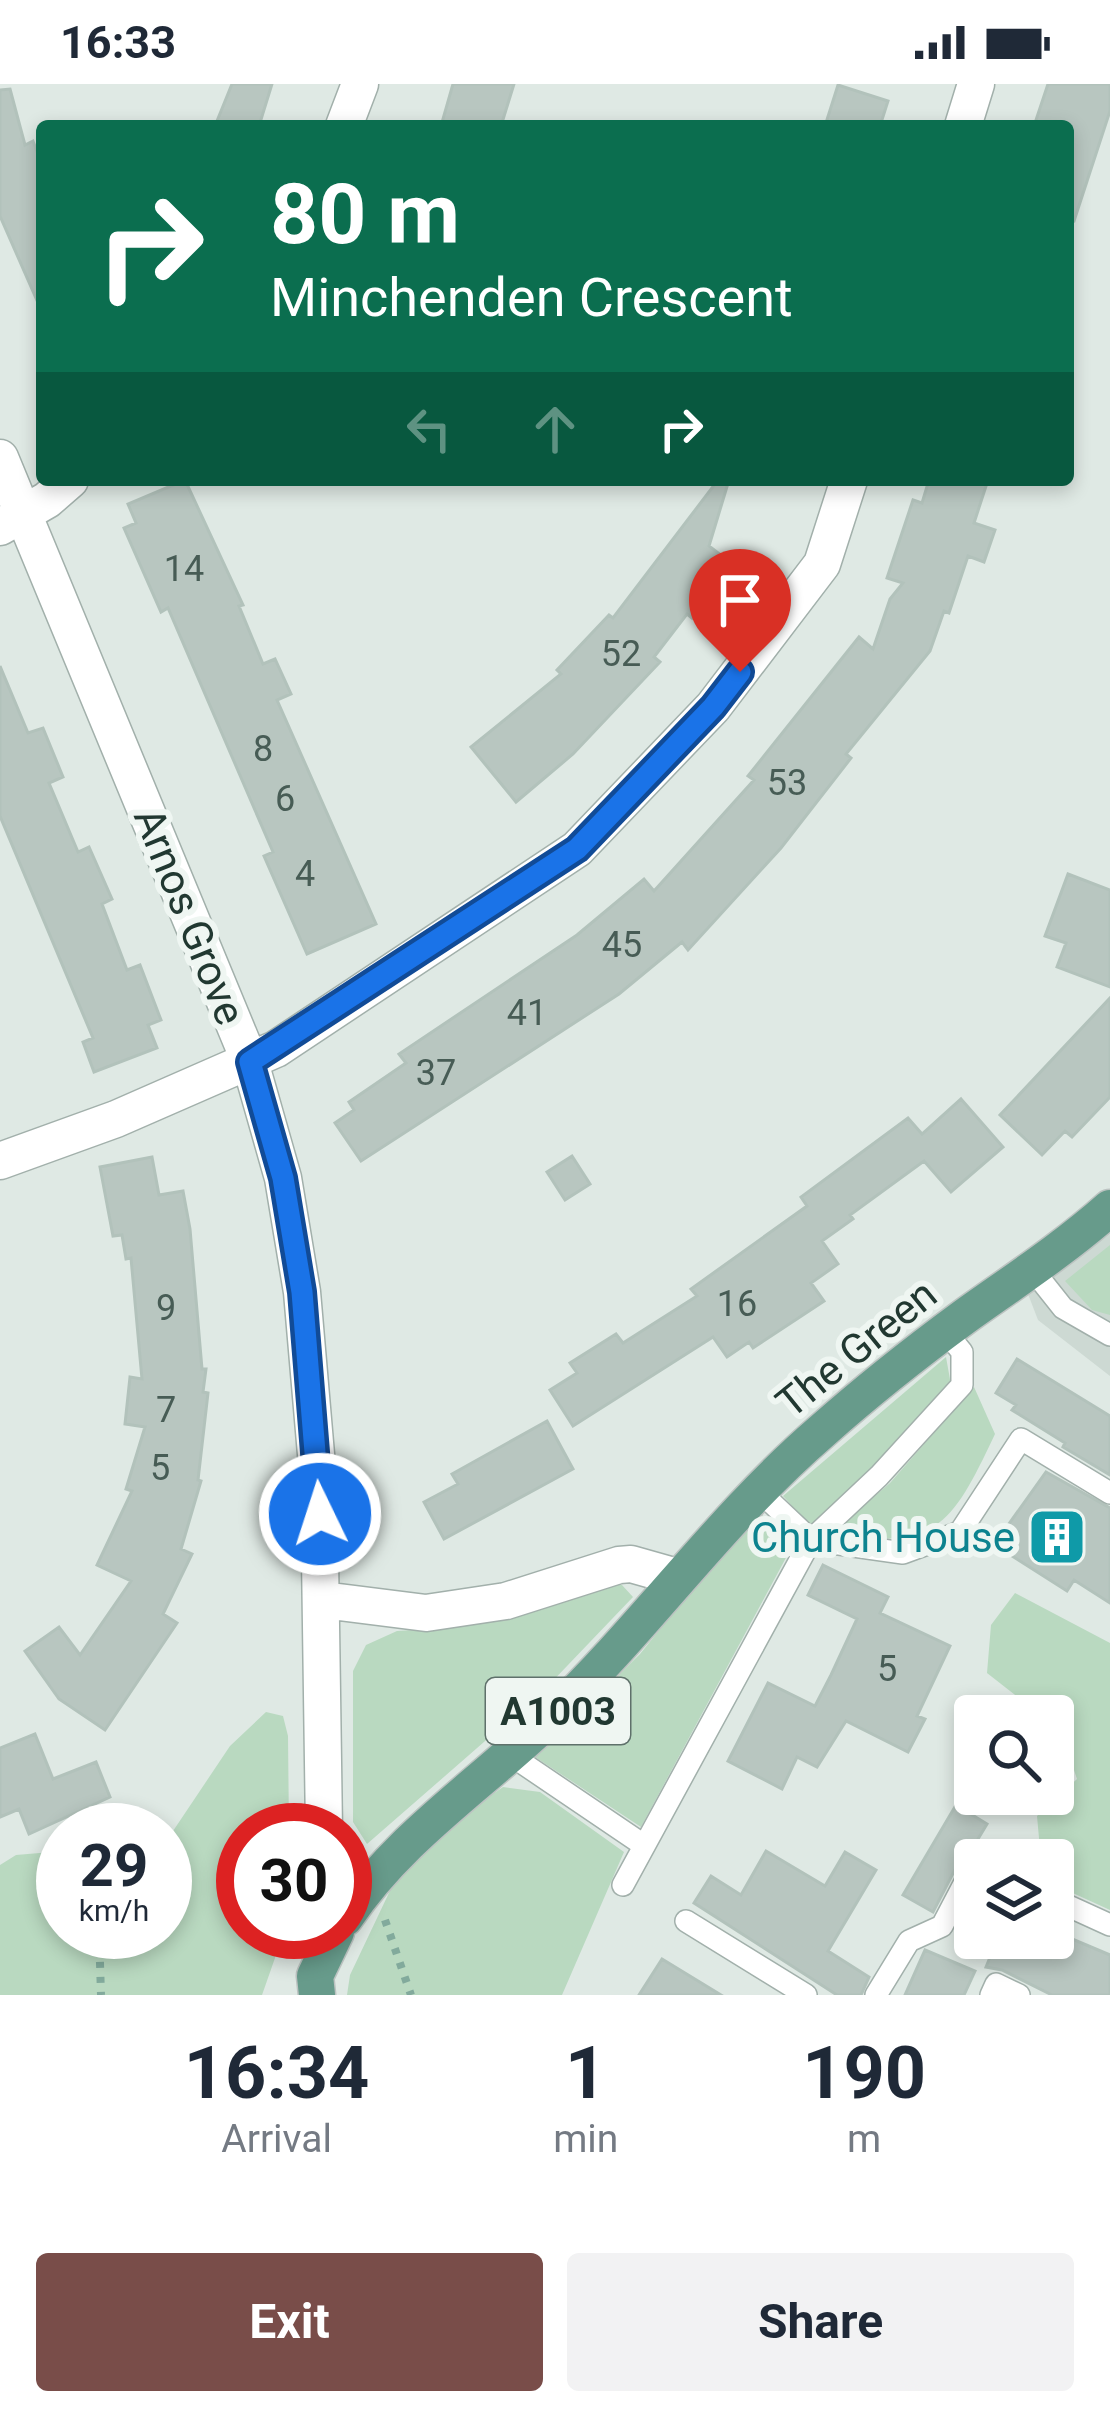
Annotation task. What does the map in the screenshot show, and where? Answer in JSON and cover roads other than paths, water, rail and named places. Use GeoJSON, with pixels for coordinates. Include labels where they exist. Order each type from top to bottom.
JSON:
{"type":"FeatureCollection","features":[{"type":"Feature","properties":{"kind":"main road","name":"The Green"},"geometry":{"type":"LineString","coordinates":[[372,1887],[450,1803],[512,1756],[593,1677],[677,1577],[820,1432],[1110,1208]]}},
{"type":"Feature","properties":{"kind":"main road","name":"The Green"},"geometry":{"type":"LineString","coordinates":[[310,1989],[325,1959]]}},
{"type":"Feature","properties":{"kind":"street"},"geometry":{"type":"LineString","coordinates":[[346,120],[360,84]]}},
{"type":"Feature","properties":{"kind":"street"},"geometry":{"type":"LineString","coordinates":[[965,120],[976,84]]}},
{"type":"Feature","properties":{"kind":"street","name":"Arnos Grove"},"geometry":{"type":"LineString","coordinates":[[0,458],[12,521],[250,1062],[283,1178],[302,1292],[323,1600]]}},
{"type":"Feature","properties":{"kind":"street"},"geometry":{"type":"LineString","coordinates":[[12,521],[62,486]]}},
{"type":"Feature","properties":{"kind":"street"},"geometry":{"type":"LineString","coordinates":[[0,1161],[116,1119],[250,1062],[577,849],[713,707],[822,564],[847,486]]}},
{"type":"Feature","properties":{"kind":"street"},"geometry":{"type":"LineString","coordinates":[[324,1803],[323,1600],[426,1613],[506,1601],[619,1565],[632,1564],[677,1577]]}},
{"type":"Feature","properties":{"kind":"lane"},"geometry":{"type":"LineString","coordinates":[[1032,1269],[1063,1309],[1110,1335]]}},
{"type":"Feature","properties":{"kind":"lane"},"geometry":{"type":"LineString","coordinates":[[623,1885],[811,1540],[880,1477],[962,1385],[962,1352],[945,1331]]}},
{"type":"Feature","properties":{"kind":"lane"},"geometry":{"type":"LineString","coordinates":[[758,1490],[811,1540],[903,1553],[960,1532],[1021,1439],[1110,1493]]}},
{"type":"Feature","properties":{"kind":"lane"},"geometry":{"type":"LineString","coordinates":[[512,1756],[642,1844]]}},
{"type":"Feature","properties":{"kind":"lane"},"geometry":{"type":"LineString","coordinates":[[876,1995],[909,1941],[942,1926],[954,1903]]}},
{"type":"Feature","properties":{"kind":"lane"},"geometry":{"type":"LineString","coordinates":[[1074,1909],[1110,1925]]}},
{"type":"Feature","properties":{"kind":"lane"},"geometry":{"type":"LineString","coordinates":[[686,1921],[806,1995]]}},
{"type":"Feature","properties":{"kind":"lane"},"geometry":{"type":"LineString","coordinates":[[991,1995],[995,1984],[1019,1995]]}},
{"type":"Feature","properties":{"kind":"place","name":"Church House"},"geometry":{"type":"Point","coordinates":[1057,1537]}}]}
